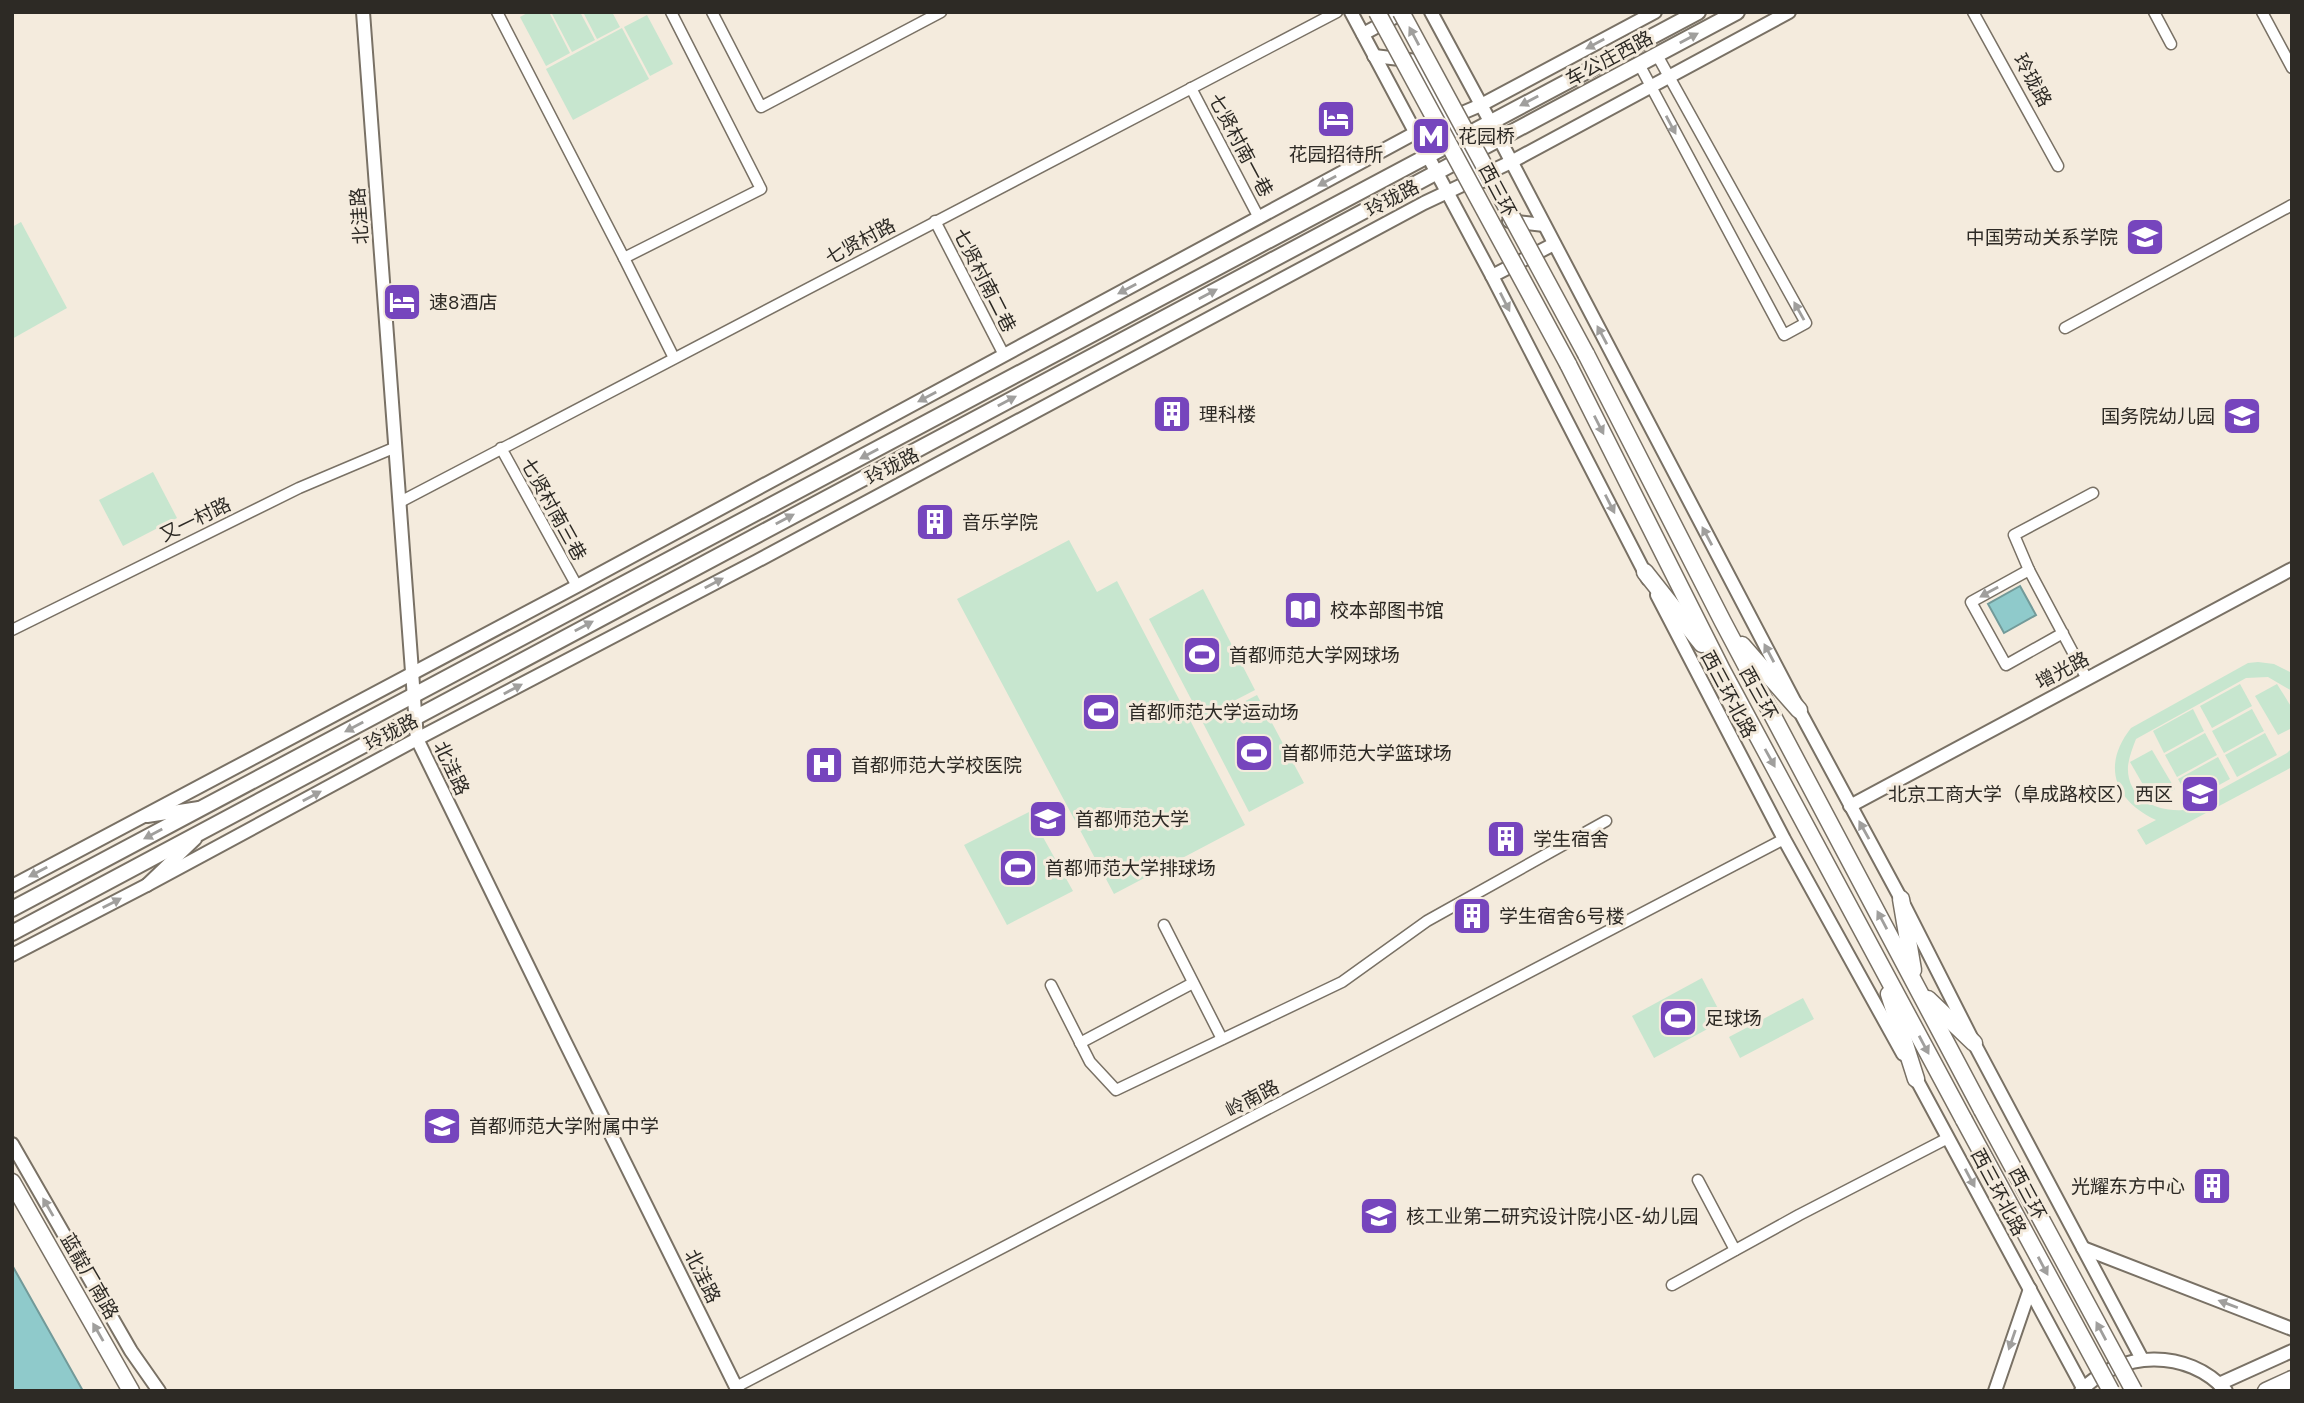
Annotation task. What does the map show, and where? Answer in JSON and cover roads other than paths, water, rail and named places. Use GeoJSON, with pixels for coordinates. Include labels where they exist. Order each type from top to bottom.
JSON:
{"type":"FeatureCollection","features":[{"type":"Feature","properties":{"kind":"highway","name":"西三环"},"geometry":{"type":"LineString","coordinates":[[1377,12],[1568,364],[1722,670],[2111,1391]]}},
{"type":"Feature","properties":{"kind":"highway","name":"西三环"},"geometry":{"type":"LineString","coordinates":[[1402,12],[1586,354],[1723,622],[1982,1110],[2134,1391]]}},
{"type":"Feature","properties":{"kind":"highway"},"geometry":{"type":"LineString","coordinates":[[1644,572],[1722,670]]}},
{"type":"Feature","properties":{"kind":"highway"},"geometry":{"type":"LineString","coordinates":[[1723,622],[1798,710]]}},
{"type":"Feature","properties":{"kind":"highway"},"geometry":{"type":"LineString","coordinates":[[1901,899],[1917,986],[1974,1044]]}},
{"type":"Feature","properties":{"kind":"highway"},"geometry":{"type":"LineString","coordinates":[[1877,955],[1916,1079]]}},
{"type":"Feature","properties":{"kind":"highway","name":"蓝靛厂南路"},"geometry":{"type":"LineString","coordinates":[[12,1182],[131,1391]]}},
{"type":"Feature","properties":{"kind":"highway"},"geometry":{"type":"LineString","coordinates":[[2266,1391],[2292,1379]]}},
{"type":"Feature","properties":{"kind":"main road","name":"车公庄西路"},"geometry":{"type":"LineString","coordinates":[[1460,138],[1698,12]]}},
{"type":"Feature","properties":{"kind":"main road","name":"车公庄西路"},"geometry":{"type":"LineString","coordinates":[[1469,155],[1737,12]]}},
{"type":"Feature","properties":{"kind":"main road","name":"玲珑路"},"geometry":{"type":"LineString","coordinates":[[12,909],[1460,138]]}},
{"type":"Feature","properties":{"kind":"main road","name":"玲珑路"},"geometry":{"type":"LineString","coordinates":[[12,933],[1469,155]]}},
{"type":"Feature","properties":{"kind":"street","name":"北洼路"},"geometry":{"type":"LineString","coordinates":[[363,12],[417,739],[738,1389]]}},
{"type":"Feature","properties":{"kind":"street"},"geometry":{"type":"LineString","coordinates":[[497,12],[674,358]]}},
{"type":"Feature","properties":{"kind":"street"},"geometry":{"type":"LineString","coordinates":[[624,258],[761,189],[671,12]]}},
{"type":"Feature","properties":{"kind":"street"},"geometry":{"type":"LineString","coordinates":[[712,12],[761,107],[941,12]]}},
{"type":"Feature","properties":{"kind":"street","name":"七贤村路"},"geometry":{"type":"LineString","coordinates":[[400,502],[1337,12]]}},
{"type":"Feature","properties":{"kind":"street","name":"西三环北路"},"geometry":{"type":"LineString","coordinates":[[1351,12],[1492,276],[1784,839],[2082,1389]]}},
{"type":"Feature","properties":{"kind":"street"},"geometry":{"type":"LineString","coordinates":[[1363,34],[1402,12]]}},
{"type":"Feature","properties":{"kind":"street"},"geometry":{"type":"LineString","coordinates":[[1431,12],[1798,710],[1901,899],[1974,1044],[2143,1359]]}},
{"type":"Feature","properties":{"kind":"street"},"geometry":{"type":"LineString","coordinates":[[12,886],[576,586],[1415,133],[1481,105],[1655,12]]}},
{"type":"Feature","properties":{"kind":"street","name":"玲珑路"},"geometry":{"type":"LineString","coordinates":[[12,955],[1482,179],[1789,12]]}},
{"type":"Feature","properties":{"kind":"street","name":"玲珑路"},"geometry":{"type":"LineString","coordinates":[[1973,12],[2058,166]]}},
{"type":"Feature","properties":{"kind":"street"},"geometry":{"type":"LineString","coordinates":[[2154,12],[2171,44]]}},
{"type":"Feature","properties":{"kind":"street"},"geometry":{"type":"LineString","coordinates":[[2266,13],[2292,68]]}},
{"type":"Feature","properties":{"kind":"street"},"geometry":{"type":"LineString","coordinates":[[1639,64],[1784,335],[1806,323],[1657,55]]}},
{"type":"Feature","properties":{"kind":"street"},"geometry":{"type":"LineString","coordinates":[[1374,56],[1417,61],[1506,221],[1544,225]]}},
{"type":"Feature","properties":{"kind":"street","name":"七贤村南一巷"},"geometry":{"type":"LineString","coordinates":[[1191,88],[1259,218]]}},
{"type":"Feature","properties":{"kind":"street"},"geometry":{"type":"LineString","coordinates":[[2065,328],[2292,205]]}},
{"type":"Feature","properties":{"kind":"street","name":"七贤村南二巷"},"geometry":{"type":"LineString","coordinates":[[935,221],[1004,355]]}},
{"type":"Feature","properties":{"kind":"street"},"geometry":{"type":"LineString","coordinates":[[1492,276],[1554,244]]}},
{"type":"Feature","properties":{"kind":"street","name":"又一村路"},"geometry":{"type":"LineString","coordinates":[[12,631],[287,493],[396,447]]}},
{"type":"Feature","properties":{"kind":"street","name":"七贤村南三巷"},"geometry":{"type":"LineString","coordinates":[[501,448],[576,586]]}},
{"type":"Feature","properties":{"kind":"street"},"geometry":{"type":"LineString","coordinates":[[2087,679],[2029,570],[2014,535],[2093,493]]}},
{"type":"Feature","properties":{"kind":"street","name":"增光路"},"geometry":{"type":"LineString","coordinates":[[1850,806],[2292,569]]}},
{"type":"Feature","properties":{"kind":"street"},"geometry":{"type":"LineString","coordinates":[[2029,570],[1971,602],[2006,665],[2063,633]]}},
{"type":"Feature","properties":{"kind":"street"},"geometry":{"type":"LineString","coordinates":[[147,816],[202,808]]}},
{"type":"Feature","properties":{"kind":"street"},"geometry":{"type":"LineString","coordinates":[[1051,985],[1090,1062],[1116,1090],[1342,982],[1427,921],[1606,821]]}},
{"type":"Feature","properties":{"kind":"street"},"geometry":{"type":"LineString","coordinates":[[148,885],[201,832]]}},
{"type":"Feature","properties":{"kind":"street","name":"岭南路"},"geometry":{"type":"LineString","coordinates":[[738,1389],[1784,839]]}},
{"type":"Feature","properties":{"kind":"street"},"geometry":{"type":"LineString","coordinates":[[1164,925],[1222,1040]]}},
{"type":"Feature","properties":{"kind":"street"},"geometry":{"type":"LineString","coordinates":[[1080,1043],[1194,983]]}},
{"type":"Feature","properties":{"kind":"street"},"geometry":{"type":"LineString","coordinates":[[1672,1285],[1948,1138]]}},
{"type":"Feature","properties":{"kind":"street"},"geometry":{"type":"LineString","coordinates":[[12,1144],[131,1352],[159,1391]]}},
{"type":"Feature","properties":{"kind":"street"},"geometry":{"type":"LineString","coordinates":[[1698,1180],[1735,1250]]}},
{"type":"Feature","properties":{"kind":"street"},"geometry":{"type":"LineString","coordinates":[[2083,1248],[2292,1329]]}},
{"type":"Feature","properties":{"kind":"street"},"geometry":{"type":"LineString","coordinates":[[1995,1391],[2029,1289]]}},
{"type":"Feature","properties":{"kind":"street"},"geometry":{"type":"LineString","coordinates":[[2082,1389],[2109,1369],[2143,1359],[2166,1359],[2188,1365],[2222,1387],[2292,1351]]}},
{"type":"Feature","properties":{"kind":"water"},"geometry":{"type":"Polygon","coordinates":[[[2020,586],[2036,615],[2004,633],[1988,604],[2020,586]]]}},
{"type":"Feature","properties":{"kind":"water"},"geometry":{"type":"Polygon","coordinates":[[[12,1265],[83,1391],[12,1391],[12,1265]]]}},
{"type":"Feature","properties":{"kind":"place","name":"花园招待所"},"geometry":{"type":"Point","coordinates":[1336,119]}},
{"type":"Feature","properties":{"kind":"place","name":"花园桥"},"geometry":{"type":"Point","coordinates":[1431,136]}},
{"type":"Feature","properties":{"kind":"place","name":"中国劳动关系学院"},"geometry":{"type":"Point","coordinates":[2145,237]}},
{"type":"Feature","properties":{"kind":"place","name":"速8酒店"},"geometry":{"type":"Point","coordinates":[402,302]}},
{"type":"Feature","properties":{"kind":"place","name":"理科楼"},"geometry":{"type":"Point","coordinates":[1172,414]}},
{"type":"Feature","properties":{"kind":"place","name":"国务院幼儿园"},"geometry":{"type":"Point","coordinates":[2242,416]}},
{"type":"Feature","properties":{"kind":"place","name":"音乐学院"},"geometry":{"type":"Point","coordinates":[935,522]}},
{"type":"Feature","properties":{"kind":"place","name":"校本部图书馆"},"geometry":{"type":"Point","coordinates":[1303,610]}},
{"type":"Feature","properties":{"kind":"place","name":"首都师范大学网球场"},"geometry":{"type":"Point","coordinates":[1202,655]}},
{"type":"Feature","properties":{"kind":"place","name":"首都师范大学运动场"},"geometry":{"type":"Point","coordinates":[1101,712]}},
{"type":"Feature","properties":{"kind":"place","name":"首都师范大学篮球场"},"geometry":{"type":"Point","coordinates":[1254,753]}},
{"type":"Feature","properties":{"kind":"place","name":"首都师范大学校医院"},"geometry":{"type":"Point","coordinates":[824,765]}},
{"type":"Feature","properties":{"kind":"place","name":"北京工商大学（阜成路校区）西区"},"geometry":{"type":"Point","coordinates":[2200,794]}},
{"type":"Feature","properties":{"kind":"place","name":"首都师范大学"},"geometry":{"type":"Point","coordinates":[1048,819]}},
{"type":"Feature","properties":{"kind":"place","name":"学生宿舍"},"geometry":{"type":"Point","coordinates":[1506,839]}},
{"type":"Feature","properties":{"kind":"place","name":"首都师范大学排球场"},"geometry":{"type":"Point","coordinates":[1018,868]}},
{"type":"Feature","properties":{"kind":"place","name":"学生宿舍6号楼"},"geometry":{"type":"Point","coordinates":[1472,916]}},
{"type":"Feature","properties":{"kind":"place","name":"足球场"},"geometry":{"type":"Point","coordinates":[1678,1018]}},
{"type":"Feature","properties":{"kind":"place","name":"首都师范大学附属中学"},"geometry":{"type":"Point","coordinates":[442,1126]}},
{"type":"Feature","properties":{"kind":"place","name":"光耀东方中心"},"geometry":{"type":"Point","coordinates":[2212,1186]}},
{"type":"Feature","properties":{"kind":"place","name":"核工业第二研究设计院小区-幼儿园"},"geometry":{"type":"Point","coordinates":[1379,1216]}}]}
